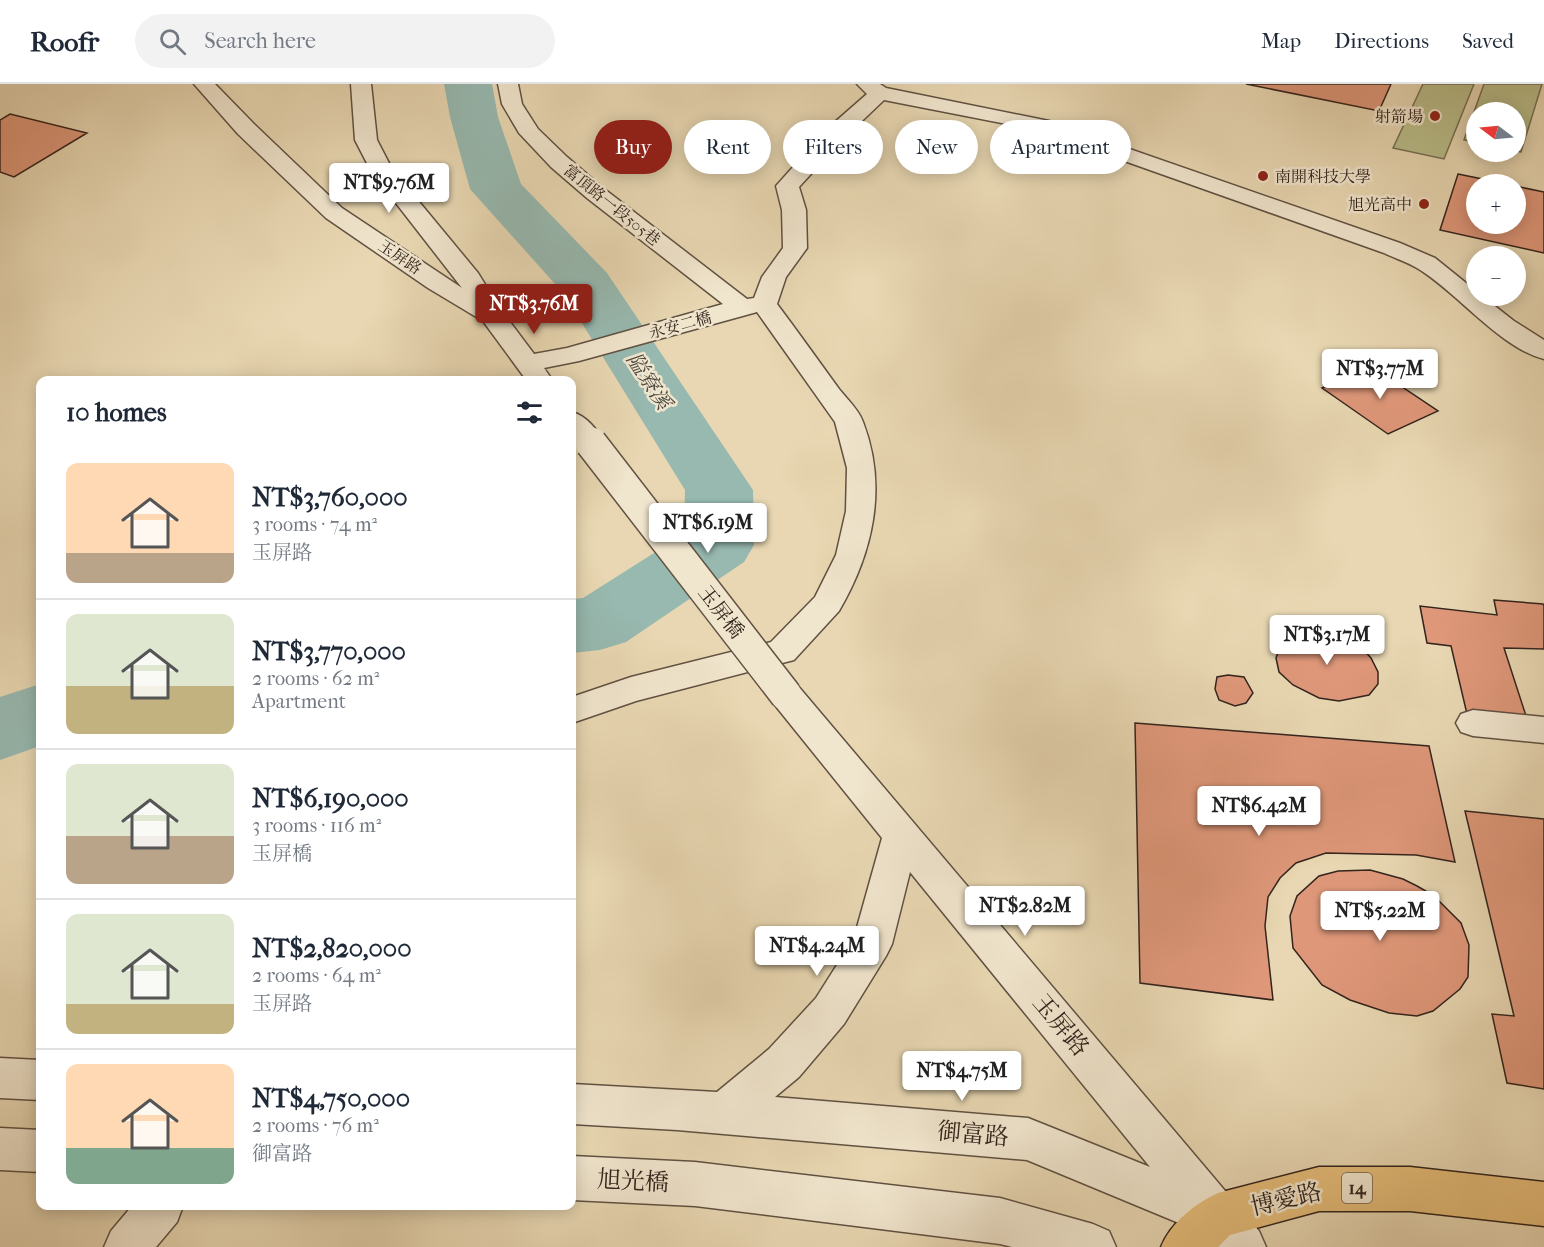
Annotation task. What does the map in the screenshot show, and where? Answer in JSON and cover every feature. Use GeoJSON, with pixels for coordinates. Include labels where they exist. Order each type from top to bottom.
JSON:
{"type":"FeatureCollection","features":[{"type":"Feature","properties":{"kind":"main road","name":"博愛路"},"geometry":{"type":"LineString","coordinates":[[1184,1247],[1230,1232],[1319,1188],[1410,1189],[1544,1204]]}},
{"type":"Feature","properties":{"kind":"street","name":"玉屏路"},"geometry":{"type":"LineString","coordinates":[[204,84],[246,129],[334,213],[437,283],[492,316],[534,372]]}},
{"type":"Feature","properties":{"kind":"street"},"geometry":{"type":"LineString","coordinates":[[361,84],[366,140],[382,171],[469,278],[492,316]]}},
{"type":"Feature","properties":{"kind":"street","name":"富頂路一段505巷"},"geometry":{"type":"LineString","coordinates":[[508,84],[512,104],[530,133],[559,162],[742,308],[849,421],[861,468],[861,511],[851,555],[828,603],[782,651],[631,690],[576,709]]}},
{"type":"Feature","properties":{"kind":"street"},"geometry":{"type":"LineString","coordinates":[[742,308],[774,277],[795,248],[794,210],[787,186],[874,88],[1042,125],[1392,248],[1426,263],[1505,326],[1544,351]]}},
{"type":"Feature","properties":{"kind":"street","name":"永安二橋"},"geometry":{"type":"LineString","coordinates":[[534,372],[570,355],[742,308]]}},
{"type":"Feature","properties":{"kind":"street","name":"玉屏橋"},"geometry":{"type":"LineString","coordinates":[[581,432],[786,695]]}},
{"type":"Feature","properties":{"kind":"street","name":"玉屏路"},"geometry":{"type":"LineString","coordinates":[[786,695],[901,836],[1074,1039],[1230,1232]]}},
{"type":"Feature","properties":{"kind":"street"},"geometry":{"type":"LineString","coordinates":[[1473,723],[1544,730]]}},
{"type":"Feature","properties":{"kind":"street"},"geometry":{"type":"LineString","coordinates":[[724,1113],[784,1063],[830,1011],[872,944],[901,836]]}},
{"type":"Feature","properties":{"kind":"street"},"geometry":{"type":"LineString","coordinates":[[0,1078],[36,1080]]}},
{"type":"Feature","properties":{"kind":"street","name":"御富路"},"geometry":{"type":"LineString","coordinates":[[576,1104],[677,1109],[1028,1139],[1230,1232]]}},
{"type":"Feature","properties":{"kind":"street"},"geometry":{"type":"LineString","coordinates":[[0,1149],[36,1151]]}},
{"type":"Feature","properties":{"kind":"street","name":"旭光橋"},"geometry":{"type":"LineString","coordinates":[[576,1178],[695,1184],[1000,1221],[1093,1247]]}},
{"type":"Feature","properties":{"kind":"street"},"geometry":{"type":"LineString","coordinates":[[127,1247],[158,1210]]}},
{"type":"Feature","properties":{"kind":"green space","name":"射箭場"},"geometry":{"type":"Polygon","coordinates":[[[1423,84],[1474,84],[1444,159],[1393,148],[1423,84]]]}},
{"type":"Feature","properties":{"kind":"green space"},"geometry":{"type":"Polygon","coordinates":[[[1484,84],[1542,84],[1526,136],[1526,102],[1478,102],[1484,84]]]}},
{"type":"Feature","properties":{"kind":"building"},"geometry":{"type":"Polygon","coordinates":[[[1246,84],[1391,84],[1379,111],[1246,84]]]}},
{"type":"Feature","properties":{"kind":"building"},"geometry":{"type":"Polygon","coordinates":[[[10,114],[87,133],[14,177],[0,172],[0,120],[10,114]]]}},
{"type":"Feature","properties":{"kind":"building"},"geometry":{"type":"Polygon","coordinates":[[[1458,174],[1466,176],[1466,234],[1526,234],[1526,188],[1544,192],[1544,253],[1526,249],[1526,246],[1512,246],[1440,230],[1458,174]]]}},
{"type":"Feature","properties":{"kind":"building"},"geometry":{"type":"Polygon","coordinates":[[[1371,366],[1438,411],[1388,434],[1322,388],[1371,366]]]}},
{"type":"Feature","properties":{"kind":"building"},"geometry":{"type":"Polygon","coordinates":[[[1494,600],[1543,604],[1544,606],[1544,649],[1504,648],[1527,719],[1467,714],[1451,646],[1427,643],[1420,606],[1497,615],[1494,600]]]}},
{"type":"Feature","properties":{"kind":"building"},"geometry":{"type":"Polygon","coordinates":[[[1309,632],[1329,633],[1347,639],[1363,649],[1378,672],[1378,684],[1369,695],[1339,701],[1319,698],[1293,685],[1279,672],[1276,658],[1281,644],[1295,636],[1309,632]]]}},
{"type":"Feature","properties":{"kind":"building"},"geometry":{"type":"Polygon","coordinates":[[[1228,675],[1244,677],[1253,693],[1246,703],[1235,706],[1219,700],[1215,689],[1217,677],[1228,675]]]}},
{"type":"Feature","properties":{"kind":"building"},"geometry":{"type":"Polygon","coordinates":[[[1135,723],[1429,746],[1455,862],[1416,855],[1326,853],[1296,863],[1280,878],[1268,897],[1265,926],[1273,1000],[1140,983],[1135,723]]]}},
{"type":"Feature","properties":{"kind":"building"},"geometry":{"type":"Polygon","coordinates":[[[1465,811],[1544,819],[1544,1089],[1507,1083],[1492,1014],[1514,1016],[1465,811]]]}},
{"type":"Feature","properties":{"kind":"building"},"geometry":{"type":"Polygon","coordinates":[[[1370,870],[1403,879],[1433,895],[1461,923],[1469,945],[1468,977],[1460,989],[1433,1011],[1417,1016],[1389,1013],[1350,1000],[1322,985],[1293,948],[1290,916],[1297,896],[1319,876],[1338,871],[1370,870]]]}},
{"type":"Feature","properties":{"kind":"waterway","name":"隘寮溪"},"geometry":{"type":"LineString","coordinates":[[468,84],[474,117],[496,189],[587,285],[719,490],[719,545],[600,623],[576,626]]}},
{"type":"Feature","properties":{"kind":"waterway","name":"隘寮溪"},"geometry":{"type":"LineString","coordinates":[[0,729],[36,716]]}},
{"type":"Feature","properties":{"kind":"place","name":"射箭場"},"geometry":{"type":"Point","coordinates":[1435,116]}},
{"type":"Feature","properties":{"kind":"place","name":"南開科技大學"},"geometry":{"type":"Point","coordinates":[1263,176]}},
{"type":"Feature","properties":{"kind":"place","name":"旭光高中"},"geometry":{"type":"Point","coordinates":[1424,204]}}]}
